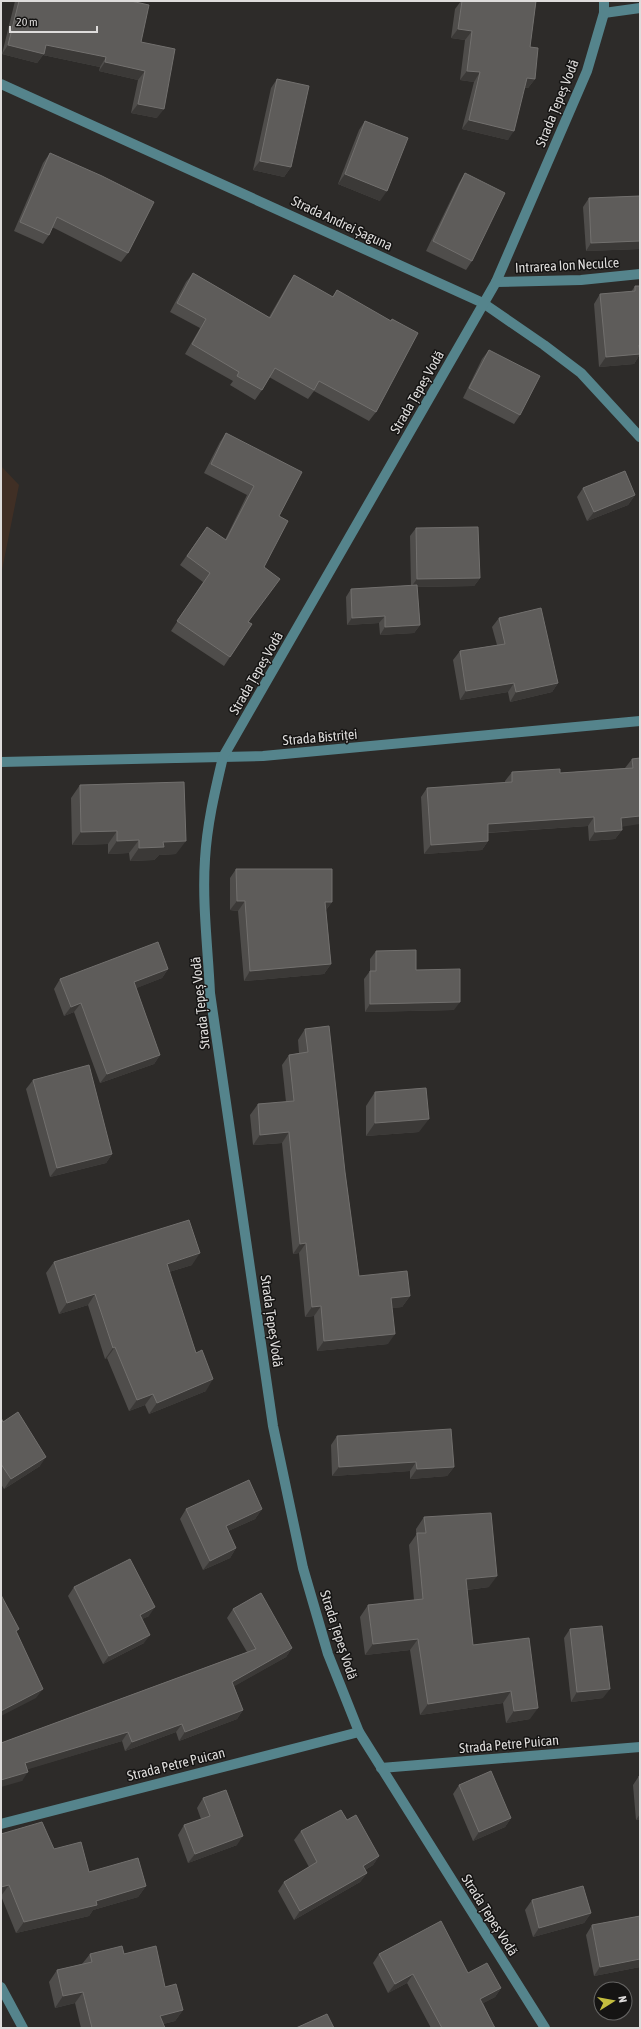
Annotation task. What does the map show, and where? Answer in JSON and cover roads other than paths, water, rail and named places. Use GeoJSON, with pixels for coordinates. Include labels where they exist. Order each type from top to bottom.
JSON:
{"type":"FeatureCollection","features":[{"type":"Feature","properties":{"kind":"street","name":"Strada Țepeș Vodă"},"geometry":{"type":"LineString","coordinates":[[545,2028],[359,1732],[328,1654],[303,1568],[273,1426],[210,993],[206,931],[205,860],[210,814],[223,757],[496,282],[587,71],[604,13],[604,1]]}},
{"type":"Feature","properties":{"kind":"street"},"geometry":{"type":"LineString","coordinates":[[604,13],[640,8]]}},
{"type":"Feature","properties":{"kind":"street","name":"Strada Andrei Șaguna"},"geometry":{"type":"LineString","coordinates":[[1,84],[483,303],[544,344],[581,373],[640,437]]}},
{"type":"Feature","properties":{"kind":"street","name":"Intrarea Ion Neculce"},"geometry":{"type":"LineString","coordinates":[[496,282],[581,280],[640,274]]}},
{"type":"Feature","properties":{"kind":"street","name":"Strada Bistriței"},"geometry":{"type":"LineString","coordinates":[[1,762],[223,757],[314,752],[640,721]]}},
{"type":"Feature","properties":{"kind":"street","name":"Strada Petre Puican"},"geometry":{"type":"LineString","coordinates":[[1,1824],[359,1732]]}},
{"type":"Feature","properties":{"kind":"street","name":"Strada Petre Puican"},"geometry":{"type":"LineString","coordinates":[[381,1768],[640,1747]]}},
{"type":"Feature","properties":{"kind":"street"},"geometry":{"type":"LineString","coordinates":[[1,1987],[23,2028]]}}]}
